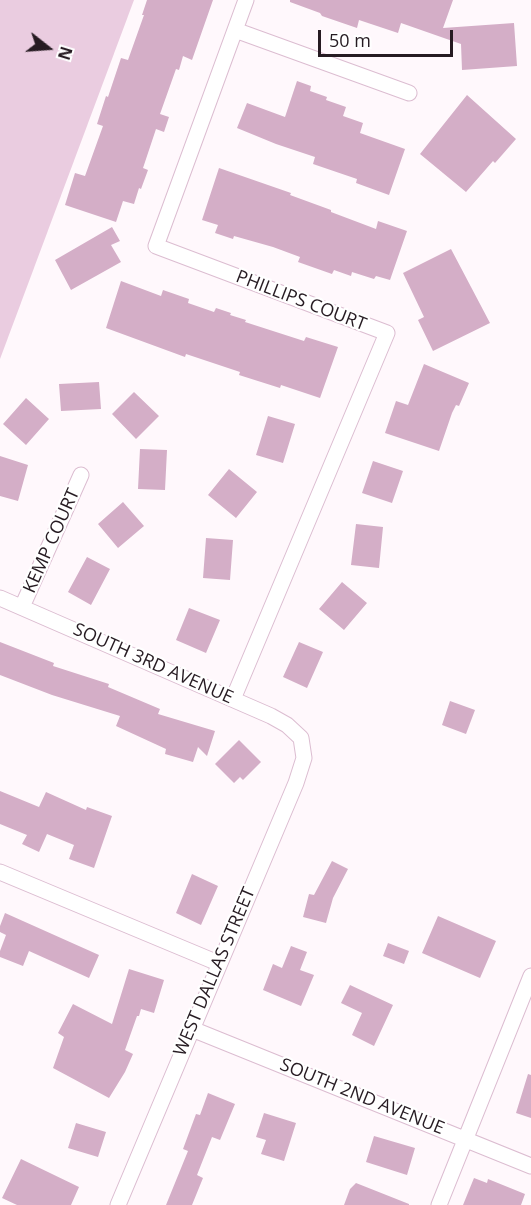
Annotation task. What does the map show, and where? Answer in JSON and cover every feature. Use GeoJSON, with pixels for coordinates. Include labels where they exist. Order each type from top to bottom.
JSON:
{"type":"FeatureCollection","features":[{"type":"Feature","properties":{"kind":"street","name":"PHILLIPS COURT"},"geometry":{"type":"LineString","coordinates":[[233,699],[387,333],[156,246],[246,0]]}},
{"type":"Feature","properties":{"kind":"street"},"geometry":{"type":"LineString","coordinates":[[235,30],[409,93]]}},
{"type":"Feature","properties":{"kind":"street","name":"KEMP COURT"},"geometry":{"type":"LineString","coordinates":[[22,607],[81,475]]}},
{"type":"Feature","properties":{"kind":"street","name":"SOUTH 3RD AVENUE"},"geometry":{"type":"LineString","coordinates":[[0,598],[287,724],[302,738]]}},
{"type":"Feature","properties":{"kind":"street","name":"WEST DALLAS STREET"},"geometry":{"type":"LineString","coordinates":[[118,1205],[218,963],[296,783],[304,758],[302,738]]}},
{"type":"Feature","properties":{"kind":"street"},"geometry":{"type":"LineString","coordinates":[[0,872],[218,963]]}},
{"type":"Feature","properties":{"kind":"street"},"geometry":{"type":"LineString","coordinates":[[439,1205],[531,976]]}},
{"type":"Feature","properties":{"kind":"street","name":"SOUTH 2ND AVENUE"},"geometry":{"type":"LineString","coordinates":[[192,1029],[531,1166]]}},
{"type":"Feature","properties":{"kind":"shaded area"},"geometry":{"type":"Polygon","coordinates":[[[0,0],[134,0],[0,359],[0,0]]]}},
{"type":"Feature","properties":{"kind":"building"},"geometry":{"type":"Polygon","coordinates":[[[147,0],[213,0],[192,60],[183,56],[179,70],[176,69],[160,114],[169,117],[164,132],[156,129],[143,168],[148,170],[141,189],[139,188],[134,204],[123,201],[116,222],[65,205],[75,173],[85,176],[103,126],[97,124],[106,96],[108,97],[121,58],[128,60],[147,0]]]}},
{"type":"Feature","properties":{"kind":"building"},"geometry":{"type":"Polygon","coordinates":[[[290,0],[453,0],[443,28],[514,23],[517,66],[462,70],[461,44],[401,23],[398,33],[359,20],[357,28],[322,16],[290,0]]]}},
{"type":"Feature","properties":{"kind":"building"},"geometry":{"type":"Polygon","coordinates":[[[297,81],[311,86],[310,91],[327,97],[326,100],[346,107],[343,116],[363,123],[360,133],[405,149],[389,195],[356,183],[357,179],[313,164],[315,157],[237,128],[247,103],[285,117],[297,81]]]}},
{"type":"Feature","properties":{"kind":"building"},"geometry":{"type":"Polygon","coordinates":[[[467,95],[516,139],[466,192],[420,154],[467,95]]]}},
{"type":"Feature","properties":{"kind":"building"},"geometry":{"type":"Polygon","coordinates":[[[219,168],[291,193],[290,195],[376,229],[378,221],[407,231],[390,280],[376,276],[374,279],[352,272],[351,276],[334,270],[332,274],[298,262],[300,257],[273,247],[215,233],[218,225],[202,220],[219,168]]]}},
{"type":"Feature","properties":{"kind":"building"},"geometry":{"type":"Polygon","coordinates":[[[112,227],[120,241],[111,245],[121,262],[71,290],[55,260],[112,227]]]}},
{"type":"Feature","properties":{"kind":"building"},"geometry":{"type":"Polygon","coordinates":[[[451,249],[490,323],[433,351],[418,320],[424,317],[403,273],[451,249]]]}},
{"type":"Feature","properties":{"kind":"building"},"geometry":{"type":"Polygon","coordinates":[[[121,281],[161,296],[163,290],[189,299],[188,303],[214,312],[216,308],[246,320],[245,322],[304,341],[306,337],[338,347],[320,398],[281,385],[280,388],[239,375],[240,372],[186,354],[185,357],[106,328],[121,281]]]}},
{"type":"Feature","properties":{"kind":"building"},"geometry":{"type":"Polygon","coordinates":[[[424,364],[469,383],[459,406],[456,405],[452,413],[439,451],[385,433],[396,401],[408,405],[424,364]]]}},
{"type":"Feature","properties":{"kind":"building"},"geometry":{"type":"Polygon","coordinates":[[[99,382],[101,409],[61,411],[59,384],[99,382]]]}},
{"type":"Feature","properties":{"kind":"building"},"geometry":{"type":"Polygon","coordinates":[[[134,392],[159,416],[136,439],[112,414],[134,392]]]}},
{"type":"Feature","properties":{"kind":"building"},"geometry":{"type":"Polygon","coordinates":[[[26,398],[49,419],[26,445],[3,424],[26,398]]]}},
{"type":"Feature","properties":{"kind":"building"},"geometry":{"type":"Polygon","coordinates":[[[268,416],[295,424],[283,463],[256,455],[268,416]]]}},
{"type":"Feature","properties":{"kind":"building"},"geometry":{"type":"Polygon","coordinates":[[[140,449],[167,450],[165,490],[138,489],[140,449]]]}},
{"type":"Feature","properties":{"kind":"building"},"geometry":{"type":"Polygon","coordinates":[[[0,456],[28,465],[18,501],[0,496],[0,456]]]}},
{"type":"Feature","properties":{"kind":"building"},"geometry":{"type":"Polygon","coordinates":[[[373,461],[403,471],[392,503],[362,493],[373,461]]]}},
{"type":"Feature","properties":{"kind":"building"},"geometry":{"type":"Polygon","coordinates":[[[229,469],[257,492],[236,518],[208,495],[229,469]]]}},
{"type":"Feature","properties":{"kind":"building"},"geometry":{"type":"Polygon","coordinates":[[[123,502],[144,526],[118,548],[98,524],[123,502]]]}},
{"type":"Feature","properties":{"kind":"building"},"geometry":{"type":"Polygon","coordinates":[[[356,524],[383,527],[379,568],[351,565],[356,524]]]}},
{"type":"Feature","properties":{"kind":"building"},"geometry":{"type":"Polygon","coordinates":[[[206,538],[233,540],[230,580],[203,578],[206,538]]]}},
{"type":"Feature","properties":{"kind":"building"},"geometry":{"type":"Polygon","coordinates":[[[87,557],[110,569],[91,605],[68,592],[87,557]]]}},
{"type":"Feature","properties":{"kind":"building"},"geometry":{"type":"Polygon","coordinates":[[[342,582],[367,603],[344,630],[319,609],[342,582]]]}},
{"type":"Feature","properties":{"kind":"building"},"geometry":{"type":"Polygon","coordinates":[[[189,608],[220,620],[206,653],[176,640],[189,608]]]}},
{"type":"Feature","properties":{"kind":"building"},"geometry":{"type":"Polygon","coordinates":[[[0,642],[54,663],[53,666],[109,684],[108,687],[160,709],[158,714],[215,731],[207,756],[198,747],[193,762],[165,754],[166,749],[116,726],[120,716],[52,695],[0,675],[0,642]]]}},
{"type":"Feature","properties":{"kind":"building"},"geometry":{"type":"Polygon","coordinates":[[[299,642],[323,652],[307,688],[283,677],[299,642]]]}},
{"type":"Feature","properties":{"kind":"building"},"geometry":{"type":"Polygon","coordinates":[[[450,701],[475,710],[466,734],[442,725],[450,701]]]}},
{"type":"Feature","properties":{"kind":"building"},"geometry":{"type":"Polygon","coordinates":[[[239,740],[261,762],[243,780],[240,777],[234,783],[215,764],[239,740]]]}},
{"type":"Feature","properties":{"kind":"building"},"geometry":{"type":"Polygon","coordinates":[[[0,791],[39,807],[46,792],[86,810],[87,807],[112,816],[94,868],[69,859],[74,845],[47,834],[39,852],[22,844],[27,835],[0,824],[0,791]]]}},
{"type":"Feature","properties":{"kind":"building"},"geometry":{"type":"Polygon","coordinates":[[[332,861],[348,869],[333,898],[326,923],[303,917],[309,894],[314,895],[332,861]]]}},
{"type":"Feature","properties":{"kind":"building"},"geometry":{"type":"Polygon","coordinates":[[[192,874],[218,886],[201,925],[176,913],[192,874]]]}},
{"type":"Feature","properties":{"kind":"building"},"geometry":{"type":"Polygon","coordinates":[[[5,913],[99,955],[89,978],[29,951],[23,966],[0,957],[6,935],[0,932],[0,926],[5,913]]]}},
{"type":"Feature","properties":{"kind":"building"},"geometry":{"type":"Polygon","coordinates":[[[438,916],[496,941],[480,978],[422,953],[438,916]]]}},
{"type":"Feature","properties":{"kind":"building"},"geometry":{"type":"Polygon","coordinates":[[[388,943],[409,951],[404,964],[383,956],[388,943]]]}},
{"type":"Feature","properties":{"kind":"building"},"geometry":{"type":"Polygon","coordinates":[[[291,946],[307,952],[300,970],[314,975],[301,1006],[263,990],[273,964],[282,968],[291,946]]]}},
{"type":"Feature","properties":{"kind":"building"},"geometry":{"type":"Polygon","coordinates":[[[129,969],[164,980],[154,1013],[141,1009],[137,1016],[125,1050],[133,1054],[109,1098],[53,1068],[64,1037],[58,1033],[73,1004],[112,1024],[129,969]]]}},
{"type":"Feature","properties":{"kind":"building"},"geometry":{"type":"Polygon","coordinates":[[[350,985],[393,1005],[374,1046],[352,1035],[362,1013],[341,1003],[350,985]]]}},
{"type":"Feature","properties":{"kind":"building"},"geometry":{"type":"Polygon","coordinates":[[[528,1074],[531,1075],[531,1118],[516,1113],[528,1074]]]}},
{"type":"Feature","properties":{"kind":"building"},"geometry":{"type":"Polygon","coordinates":[[[208,1093],[235,1104],[220,1140],[212,1137],[197,1175],[203,1178],[192,1205],[166,1205],[188,1151],[183,1149],[196,1114],[200,1115],[208,1093]]]}},
{"type":"Feature","properties":{"kind":"building"},"geometry":{"type":"Polygon","coordinates":[[[264,1113],[296,1123],[284,1161],[261,1154],[266,1140],[256,1137],[264,1113]]]}},
{"type":"Feature","properties":{"kind":"building"},"geometry":{"type":"Polygon","coordinates":[[[76,1123],[106,1132],[98,1157],[68,1148],[76,1123]]]}},
{"type":"Feature","properties":{"kind":"building"},"geometry":{"type":"Polygon","coordinates":[[[374,1136],[415,1148],[407,1175],[366,1162],[374,1136]]]}},
{"type":"Feature","properties":{"kind":"building"},"geometry":{"type":"Polygon","coordinates":[[[21,1159],[79,1187],[71,1205],[17,1205],[2,1198],[21,1159]]]}},
{"type":"Feature","properties":{"kind":"building"},"geometry":{"type":"Polygon","coordinates":[[[474,1178],[487,1183],[488,1179],[525,1194],[521,1205],[463,1205],[474,1178]]]}},
{"type":"Feature","properties":{"kind":"building"},"geometry":{"type":"Polygon","coordinates":[[[356,1183],[409,1205],[344,1205],[350,1189],[356,1183]]]}}]}
